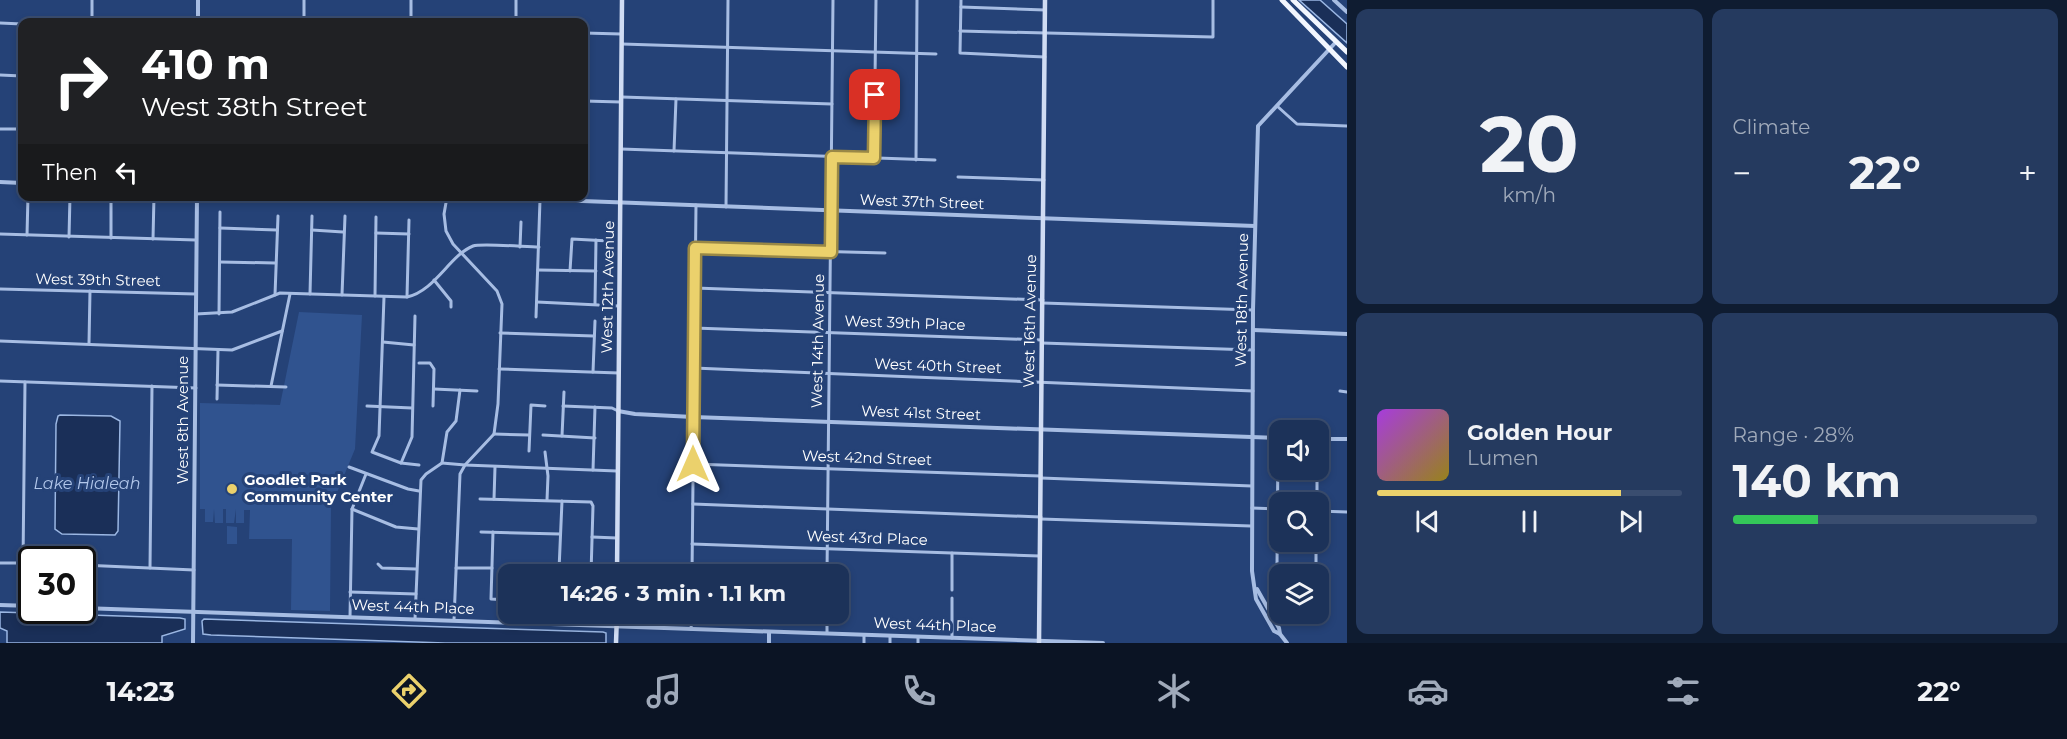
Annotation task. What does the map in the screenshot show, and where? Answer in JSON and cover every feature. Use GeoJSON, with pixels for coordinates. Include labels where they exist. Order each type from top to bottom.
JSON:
{"type":"FeatureCollection","features":[{"type":"Feature","properties":{"kind":"highway"},"geometry":{"type":"LineString","coordinates":[[1281,0],[1347,67]]}},
{"type":"Feature","properties":{"kind":"highway"},"geometry":{"type":"LineString","coordinates":[[1293,0],[1347,52]]}},
{"type":"Feature","properties":{"kind":"main road","name":"West 12th Avenue"},"geometry":{"type":"LineString","coordinates":[[617,564],[622,0]]}},
{"type":"Feature","properties":{"kind":"main road","name":"West 16th Avenue"},"geometry":{"type":"LineString","coordinates":[[1039,642],[1045,0]]}},
{"type":"Feature","properties":{"kind":"main road"},"geometry":{"type":"LineString","coordinates":[[616,626],[616,643]]}},
{"type":"Feature","properties":{"kind":"street"},"geometry":{"type":"LineString","coordinates":[[92,0],[92,18]]}},
{"type":"Feature","properties":{"kind":"street"},"geometry":{"type":"LineString","coordinates":[[198,0],[198,18]]}},
{"type":"Feature","properties":{"kind":"street"},"geometry":{"type":"LineString","coordinates":[[304,0],[304,18]]}},
{"type":"Feature","properties":{"kind":"street"},"geometry":{"type":"LineString","coordinates":[[411,0],[411,18]]}},
{"type":"Feature","properties":{"kind":"street"},"geometry":{"type":"LineString","coordinates":[[516,0],[516,18]]}},
{"type":"Feature","properties":{"kind":"street"},"geometry":{"type":"LineString","coordinates":[[726,207],[728,0]]}},
{"type":"Feature","properties":{"kind":"street","name":"West 14th Avenue"},"geometry":{"type":"LineString","coordinates":[[827,564],[833,0]]}},
{"type":"Feature","properties":{"kind":"street"},"geometry":{"type":"LineString","coordinates":[[874,158],[876,0]]}},
{"type":"Feature","properties":{"kind":"street"},"geometry":{"type":"LineString","coordinates":[[916,160],[917,0]]}},
{"type":"Feature","properties":{"kind":"street"},"geometry":{"type":"LineString","coordinates":[[961,0],[960,53],[1045,57]]}},
{"type":"Feature","properties":{"kind":"street"},"geometry":{"type":"LineString","coordinates":[[960,31],[1213,37],[1213,0]]}},
{"type":"Feature","properties":{"kind":"street"},"geometry":{"type":"LineString","coordinates":[[1334,0],[1347,12]]}},
{"type":"Feature","properties":{"kind":"street"},"geometry":{"type":"LineString","coordinates":[[961,7],[1045,10]]}},
{"type":"Feature","properties":{"kind":"street"},"geometry":{"type":"LineString","coordinates":[[0,23],[18,24]]}},
{"type":"Feature","properties":{"kind":"street"},"geometry":{"type":"LineString","coordinates":[[588,33],[622,34]]}},
{"type":"Feature","properties":{"kind":"street","name":"West 18th Avenue"},"geometry":{"type":"LineString","coordinates":[[1287,643],[1256,588],[1252,571],[1253,310],[1258,126],[1336,42]]}},
{"type":"Feature","properties":{"kind":"street"},"geometry":{"type":"LineString","coordinates":[[622,44],[936,54]]}},
{"type":"Feature","properties":{"kind":"street"},"geometry":{"type":"LineString","coordinates":[[0,75],[18,76]]}},
{"type":"Feature","properties":{"kind":"street"},"geometry":{"type":"LineString","coordinates":[[674,152],[676,99]]}},
{"type":"Feature","properties":{"kind":"street"},"geometry":{"type":"LineString","coordinates":[[588,101],[676,99],[832,104]]}},
{"type":"Feature","properties":{"kind":"street"},"geometry":{"type":"LineString","coordinates":[[1277,106],[1297,124],[1347,126]]}},
{"type":"Feature","properties":{"kind":"street"},"geometry":{"type":"LineString","coordinates":[[0,129],[18,129]]}},
{"type":"Feature","properties":{"kind":"street"},"geometry":{"type":"LineString","coordinates":[[621,149],[935,160]]}},
{"type":"Feature","properties":{"kind":"street"},"geometry":{"type":"LineString","coordinates":[[958,177],[1044,180]]}},
{"type":"Feature","properties":{"kind":"street"},"geometry":{"type":"LineString","coordinates":[[0,182],[18,183]]}},
{"type":"Feature","properties":{"kind":"street"},"geometry":{"type":"LineString","coordinates":[[27,235],[28,201]]}},
{"type":"Feature","properties":{"kind":"street"},"geometry":{"type":"LineString","coordinates":[[69,237],[70,201]]}},
{"type":"Feature","properties":{"kind":"street"},"geometry":{"type":"LineString","coordinates":[[111,201],[111,238]]}},
{"type":"Feature","properties":{"kind":"street"},"geometry":{"type":"LineString","coordinates":[[153,239],[154,201]]}},
{"type":"Feature","properties":{"kind":"street","name":"West 8th Avenue"},"geometry":{"type":"LineString","coordinates":[[192,643],[197,201]]}},
{"type":"Feature","properties":{"kind":"street"},"geometry":{"type":"LineString","coordinates":[[445,201],[446,231],[453,244],[496,291],[502,304],[495,434],[465,465],[460,474],[454,620]]}},
{"type":"Feature","properties":{"kind":"street"},"geometry":{"type":"LineString","coordinates":[[536,317],[540,201]]}},
{"type":"Feature","properties":{"kind":"street","name":"West 37th Street"},"geometry":{"type":"LineString","coordinates":[[580,201],[1255,226]]}},
{"type":"Feature","properties":{"kind":"street"},"geometry":{"type":"LineString","coordinates":[[692,564],[696,205]]}},
{"type":"Feature","properties":{"kind":"street"},"geometry":{"type":"LineString","coordinates":[[219,314],[220,212]]}},
{"type":"Feature","properties":{"kind":"street"},"geometry":{"type":"LineString","coordinates":[[275,295],[278,216]]}},
{"type":"Feature","properties":{"kind":"street"},"geometry":{"type":"LineString","coordinates":[[310,294],[312,216]]}},
{"type":"Feature","properties":{"kind":"street"},"geometry":{"type":"LineString","coordinates":[[342,295],[345,216]]}},
{"type":"Feature","properties":{"kind":"street"},"geometry":{"type":"LineString","coordinates":[[375,296],[376,217]]}},
{"type":"Feature","properties":{"kind":"street"},"geometry":{"type":"LineString","coordinates":[[407,297],[409,220]]}},
{"type":"Feature","properties":{"kind":"street"},"geometry":{"type":"LineString","coordinates":[[520,247],[521,222]]}},
{"type":"Feature","properties":{"kind":"street"},"geometry":{"type":"LineString","coordinates":[[220,228],[277,230]]}},
{"type":"Feature","properties":{"kind":"street"},"geometry":{"type":"LineString","coordinates":[[312,231],[344,232]]}},
{"type":"Feature","properties":{"kind":"street"},"geometry":{"type":"LineString","coordinates":[[376,233],[409,234]]}},
{"type":"Feature","properties":{"kind":"street"},"geometry":{"type":"LineString","coordinates":[[0,234],[196,240]]}},
{"type":"Feature","properties":{"kind":"street"},"geometry":{"type":"LineString","coordinates":[[570,271],[572,239],[609,241]]}},
{"type":"Feature","properties":{"kind":"street"},"geometry":{"type":"LineString","coordinates":[[595,304],[596,240]]}},
{"type":"Feature","properties":{"kind":"street"},"geometry":{"type":"LineString","coordinates":[[196,314],[232,312],[275,295],[407,297],[421,292],[462,254],[474,246],[539,248]]}},
{"type":"Feature","properties":{"kind":"street"},"geometry":{"type":"LineString","coordinates":[[695,248],[885,253]]}},
{"type":"Feature","properties":{"kind":"street"},"geometry":{"type":"LineString","coordinates":[[220,262],[276,263]]}},
{"type":"Feature","properties":{"kind":"street"},"geometry":{"type":"LineString","coordinates":[[538,270],[596,271]]}},
{"type":"Feature","properties":{"kind":"street"},"geometry":{"type":"LineString","coordinates":[[434,280],[452,301],[451,308]]}},
{"type":"Feature","properties":{"kind":"street"},"geometry":{"type":"LineString","coordinates":[[695,288],[1253,310]]}},
{"type":"Feature","properties":{"kind":"street","name":"West 39th Street"},"geometry":{"type":"LineString","coordinates":[[0,290],[196,294]]}},
{"type":"Feature","properties":{"kind":"street"},"geometry":{"type":"LineString","coordinates":[[90,291],[90,343]]}},
{"type":"Feature","properties":{"kind":"street"},"geometry":{"type":"LineString","coordinates":[[271,386],[290,294]]}},
{"type":"Feature","properties":{"kind":"street"},"geometry":{"type":"LineString","coordinates":[[384,297],[379,436],[372,452],[401,463],[420,465]]}},
{"type":"Feature","properties":{"kind":"street"},"geometry":{"type":"LineString","coordinates":[[537,302],[619,306]]}},
{"type":"Feature","properties":{"kind":"street"},"geometry":{"type":"LineString","coordinates":[[401,463],[412,437],[415,316]]}},
{"type":"Feature","properties":{"kind":"street"},"geometry":{"type":"LineString","coordinates":[[593,372],[595,321]]}},
{"type":"Feature","properties":{"kind":"street","name":"West 39th Place"},"geometry":{"type":"LineString","coordinates":[[694,328],[1253,350]]}},
{"type":"Feature","properties":{"kind":"street"},"geometry":{"type":"LineString","coordinates":[[1253,330],[1347,334]]}},
{"type":"Feature","properties":{"kind":"street"},"geometry":{"type":"LineString","coordinates":[[0,341],[232,350],[282,331]]}},
{"type":"Feature","properties":{"kind":"street"},"geometry":{"type":"LineString","coordinates":[[500,333],[594,336]]}},
{"type":"Feature","properties":{"kind":"street"},"geometry":{"type":"LineString","coordinates":[[383,342],[414,345]]}},
{"type":"Feature","properties":{"kind":"street"},"geometry":{"type":"LineString","coordinates":[[217,399],[218,350]]}},
{"type":"Feature","properties":{"kind":"street"},"geometry":{"type":"LineString","coordinates":[[419,363],[430,363],[434,369],[433,406]]}},
{"type":"Feature","properties":{"kind":"street","name":"West 40th Street"},"geometry":{"type":"LineString","coordinates":[[694,368],[1253,391]]}},
{"type":"Feature","properties":{"kind":"street"},"geometry":{"type":"LineString","coordinates":[[499,369],[619,373]]}},
{"type":"Feature","properties":{"kind":"street"},"geometry":{"type":"LineString","coordinates":[[0,381],[196,388]]}},
{"type":"Feature","properties":{"kind":"street"},"geometry":{"type":"LineString","coordinates":[[23,546],[25,382]]}},
{"type":"Feature","properties":{"kind":"street"},"geometry":{"type":"LineString","coordinates":[[217,385],[286,387]]}},
{"type":"Feature","properties":{"kind":"street"},"geometry":{"type":"LineString","coordinates":[[150,568],[152,386]]}},
{"type":"Feature","properties":{"kind":"street"},"geometry":{"type":"LineString","coordinates":[[434,389],[477,391]]}},
{"type":"Feature","properties":{"kind":"street"},"geometry":{"type":"LineString","coordinates":[[442,463],[447,432],[456,421],[460,390]]}},
{"type":"Feature","properties":{"kind":"street"},"geometry":{"type":"LineString","coordinates":[[1340,391],[1347,392]]}},
{"type":"Feature","properties":{"kind":"street"},"geometry":{"type":"LineString","coordinates":[[562,436],[564,392]]}},
{"type":"Feature","properties":{"kind":"street"},"geometry":{"type":"LineString","coordinates":[[529,451],[531,405],[545,406]]}},
{"type":"Feature","properties":{"kind":"street"},"geometry":{"type":"LineString","coordinates":[[367,406],[412,408]]}},
{"type":"Feature","properties":{"kind":"street","name":"West 41st Street"},"geometry":{"type":"LineString","coordinates":[[563,406],[612,408],[635,414],[693,417],[1269,438]]}},
{"type":"Feature","properties":{"kind":"street"},"geometry":{"type":"LineString","coordinates":[[593,470],[595,407]]}},
{"type":"Feature","properties":{"kind":"street"},"geometry":{"type":"LineString","coordinates":[[495,434],[529,435]]}},
{"type":"Feature","properties":{"kind":"street"},"geometry":{"type":"LineString","coordinates":[[543,435],[595,438]]}},
{"type":"Feature","properties":{"kind":"street"},"geometry":{"type":"LineString","coordinates":[[1329,439],[1347,439]]}},
{"type":"Feature","properties":{"kind":"street"},"geometry":{"type":"LineString","coordinates":[[545,452],[548,476],[547,500]]}},
{"type":"Feature","properties":{"kind":"street"},"geometry":{"type":"LineString","coordinates":[[415,619],[419,490],[421,480],[426,474],[442,463],[618,471]]}},
{"type":"Feature","properties":{"kind":"street","name":"West 42nd Street"},"geometry":{"type":"LineString","coordinates":[[693,464],[1252,486]]}},
{"type":"Feature","properties":{"kind":"street"},"geometry":{"type":"LineString","coordinates":[[494,499],[495,466]]}},
{"type":"Feature","properties":{"kind":"street"},"geometry":{"type":"LineString","coordinates":[[349,467],[408,489],[419,490]]}},
{"type":"Feature","properties":{"kind":"street"},"geometry":{"type":"LineString","coordinates":[[350,617],[352,509],[366,474]]}},
{"type":"Feature","properties":{"kind":"street"},"geometry":{"type":"LineString","coordinates":[[480,499],[591,502],[593,506],[592,564]]}},
{"type":"Feature","properties":{"kind":"street"},"geometry":{"type":"LineString","coordinates":[[559,564],[562,501]]}},
{"type":"Feature","properties":{"kind":"street"},"geometry":{"type":"LineString","coordinates":[[693,504],[1251,526]]}},
{"type":"Feature","properties":{"kind":"street"},"geometry":{"type":"LineString","coordinates":[[1252,508],[1269,509]]}},
{"type":"Feature","properties":{"kind":"street"},"geometry":{"type":"LineString","coordinates":[[352,509],[396,527],[418,529]]}},
{"type":"Feature","properties":{"kind":"street"},"geometry":{"type":"LineString","coordinates":[[1329,511],[1347,512]]}},
{"type":"Feature","properties":{"kind":"street"},"geometry":{"type":"LineString","coordinates":[[481,532],[560,534]]}},
{"type":"Feature","properties":{"kind":"street"},"geometry":{"type":"LineString","coordinates":[[493,532],[491,599],[498,599]]}},
{"type":"Feature","properties":{"kind":"street"},"geometry":{"type":"LineString","coordinates":[[592,537],[617,538]]}},
{"type":"Feature","properties":{"kind":"street","name":"West 43rd Place"},"geometry":{"type":"LineString","coordinates":[[693,543],[1040,556]]}},
{"type":"Feature","properties":{"kind":"street"},"geometry":{"type":"LineString","coordinates":[[952,553],[952,590]]}},
{"type":"Feature","properties":{"kind":"street"},"geometry":{"type":"LineString","coordinates":[[0,563],[18,563]]}},
{"type":"Feature","properties":{"kind":"street"},"geometry":{"type":"LineString","coordinates":[[378,564],[382,567],[416,569]]}},
{"type":"Feature","properties":{"kind":"street"},"geometry":{"type":"LineString","coordinates":[[96,566],[194,570]]}},
{"type":"Feature","properties":{"kind":"street"},"geometry":{"type":"LineString","coordinates":[[456,568],[492,568]]}},
{"type":"Feature","properties":{"kind":"street"},"geometry":{"type":"LineString","coordinates":[[350,592],[416,594]]}},
{"type":"Feature","properties":{"kind":"street"},"geometry":{"type":"LineString","coordinates":[[952,598],[952,638]]}},
{"type":"Feature","properties":{"kind":"street"},"geometry":{"type":"LineString","coordinates":[[0,605],[18,606]]}},
{"type":"Feature","properties":{"kind":"street","name":"West 44th Place"},"geometry":{"type":"LineString","coordinates":[[96,608],[1103,643]]}},
{"type":"Feature","properties":{"kind":"street"},"geometry":{"type":"LineString","coordinates":[[691,624],[691,629]]}},
{"type":"Feature","properties":{"kind":"street"},"geometry":{"type":"LineString","coordinates":[[827,624],[827,633]]}},
{"type":"Feature","properties":{"kind":"street"},"geometry":{"type":"LineString","coordinates":[[769,631],[769,643]]}},
{"type":"Feature","properties":{"kind":"street"},"geometry":{"type":"LineString","coordinates":[[864,635],[864,643]]}},
{"type":"Feature","properties":{"kind":"street"},"geometry":{"type":"LineString","coordinates":[[890,636],[890,643]]}},
{"type":"Feature","properties":{"kind":"street"},"geometry":{"type":"LineString","coordinates":[[918,637],[918,643]]}},
{"type":"Feature","properties":{"kind":"shaded area"},"geometry":{"type":"Polygon","coordinates":[[[299,312],[362,315],[355,449],[331,507],[330,611],[291,610],[292,539],[249,539],[250,510],[244,510],[244,523],[236,523],[236,509],[234,523],[226,523],[226,509],[223,509],[223,523],[215,523],[214,509],[213,522],[205,522],[205,509],[200,509],[200,403],[280,405],[299,312]]]}},
{"type":"Feature","properties":{"kind":"shaded area"},"geometry":{"type":"Polygon","coordinates":[[[227,526],[237,527],[237,544],[227,544],[227,526]]]}},
{"type":"Feature","properties":{"kind":"water"},"geometry":{"type":"Polygon","coordinates":[[[1299,0],[1320,0],[1347,24],[1347,43],[1299,0]]]}},
{"type":"Feature","properties":{"kind":"water","name":"Lake Hialeah"},"geometry":{"type":"Polygon","coordinates":[[[60,415],[111,416],[120,421],[118,531],[115,535],[62,534],[55,529],[56,424],[60,415]]]}},
{"type":"Feature","properties":{"kind":"water"},"geometry":{"type":"Polygon","coordinates":[[[0,612],[18,613],[18,624],[96,624],[96,615],[185,619],[185,629],[162,636],[162,643],[7,643],[7,631],[0,628],[0,612]]]}},
{"type":"Feature","properties":{"kind":"water"},"geometry":{"type":"Polygon","coordinates":[[[204,619],[603,632],[606,633],[606,643],[445,643],[211,635],[203,634],[202,621],[204,619]]]}},
{"type":"Feature","properties":{"kind":"place","name":"Goodlet Park Community Center"},"geometry":{"type":"Point","coordinates":[232,489]}},
{"type":"Feature","properties":{"kind":"route"},"geometry":{"type":"LineString","coordinates":[[693,464],[695,248],[831,252],[832,157],[874,158],[875,95]]}}]}
